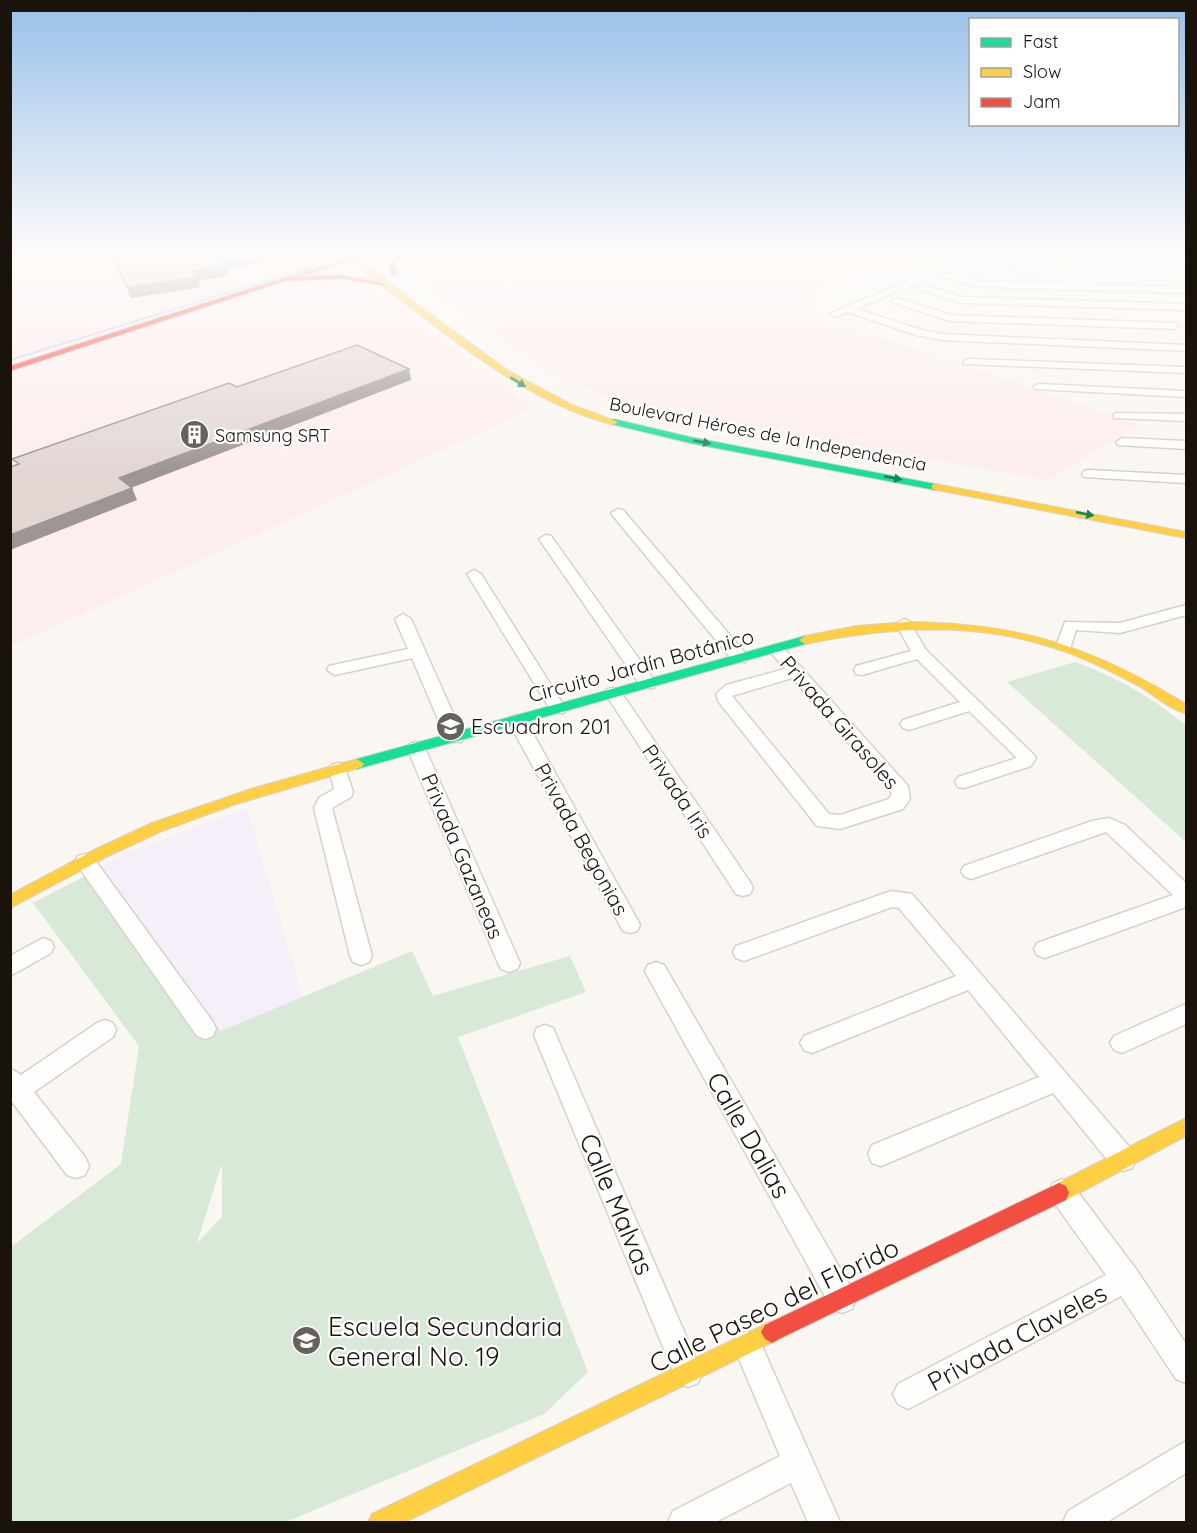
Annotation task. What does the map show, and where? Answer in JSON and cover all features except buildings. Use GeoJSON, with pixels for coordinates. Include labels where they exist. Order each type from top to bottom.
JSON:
{"type":"FeatureCollection","features":[{"type":"Feature","properties":{"kind":"main road"},"geometry":{"type":"LineString","coordinates":[[10,355],[96,328]]}},
{"type":"Feature","properties":{"kind":"main road"},"geometry":{"type":"LineString","coordinates":[[10,369],[136,328]]}},
{"type":"Feature","properties":{"kind":"main road","name":"Boulevard Héroes de la Independencia"},"geometry":{"type":"LineString","coordinates":[[451,328],[524,385],[565,406],[621,425],[1186,535]]}},
{"type":"Feature","properties":{"kind":"main road","name":"Boulevard Héroes de la Independencia"},"geometry":{"type":"LineString","coordinates":[[537,375],[573,395],[599,405],[632,415],[682,424],[668,429],[621,425]]}},
{"type":"Feature","properties":{"kind":"main road","name":"Circuito Jardín Botánico"},"geometry":{"type":"LineString","coordinates":[[10,902],[85,861],[177,819],[338,769],[740,658],[832,635],[904,624],[929,623],[983,628],[1064,646],[1140,679],[1186,709]]}},
{"type":"Feature","properties":{"kind":"main road","name":"Calle Paseo del Florido"},"geometry":{"type":"LineString","coordinates":[[380,1522],[1062,1192],[1186,1126]]}},
{"type":"Feature","properties":{"kind":"street"},"geometry":{"type":"LineString","coordinates":[[904,328],[942,337],[1186,348]]}},
{"type":"Feature","properties":{"kind":"street"},"geometry":{"type":"LineString","coordinates":[[1175,328],[1186,341]]}},
{"type":"Feature","properties":{"kind":"street"},"geometry":{"type":"LineString","coordinates":[[968,362],[1186,370]]}},
{"type":"Feature","properties":{"kind":"street"},"geometry":{"type":"LineString","coordinates":[[1039,387],[1186,394]]}},
{"type":"Feature","properties":{"kind":"street"},"geometry":{"type":"LineString","coordinates":[[1118,416],[1186,418]]}},
{"type":"Feature","properties":{"kind":"street"},"geometry":{"type":"LineString","coordinates":[[1122,442],[1186,445]]}},
{"type":"Feature","properties":{"kind":"street"},"geometry":{"type":"LineString","coordinates":[[1088,474],[1186,479]]}},
{"type":"Feature","properties":{"kind":"street"},"geometry":{"type":"LineString","coordinates":[[618,513],[740,658]]}},
{"type":"Feature","properties":{"kind":"street"},"geometry":{"type":"LineString","coordinates":[[546,539],[648,684]]}},
{"type":"Feature","properties":{"kind":"street"},"geometry":{"type":"LineString","coordinates":[[474,574],[558,709]]}},
{"type":"Feature","properties":{"kind":"street"},"geometry":{"type":"LineString","coordinates":[[1064,646],[1070,625],[1120,628],[1186,610]]}},
{"type":"Feature","properties":{"kind":"street"},"geometry":{"type":"LineString","coordinates":[[403,619],[455,738]]}},
{"type":"Feature","properties":{"kind":"street"},"geometry":{"type":"LineString","coordinates":[[904,624],[920,653],[1027,758],[1025,762],[964,782]]}},
{"type":"Feature","properties":{"kind":"street","name":"Privada Girasoles"},"geometry":{"type":"LineString","coordinates":[[776,649],[902,791],[903,795],[896,804],[840,822],[824,821],[724,697],[724,694],[732,689],[795,672]]}},
{"type":"Feature","properties":{"kind":"street"},"geometry":{"type":"LineString","coordinates":[[335,670],[416,652]]}},
{"type":"Feature","properties":{"kind":"street"},"geometry":{"type":"LineString","coordinates":[[862,670],[920,653]]}},
{"type":"Feature","properties":{"kind":"street","name":"Privada Iris"},"geometry":{"type":"LineString","coordinates":[[613,693],[743,888]]}},
{"type":"Feature","properties":{"kind":"street"},"geometry":{"type":"LineString","coordinates":[[909,724],[972,704]]}},
{"type":"Feature","properties":{"kind":"street","name":"Privada Begonias"},"geometry":{"type":"LineString","coordinates":[[517,721],[630,925]]}},
{"type":"Feature","properties":{"kind":"street","name":"Privada Gazaneas"},"geometry":{"type":"LineString","coordinates":[[416,748],[509,963]]}},
{"type":"Feature","properties":{"kind":"street"},"geometry":{"type":"LineString","coordinates":[[338,769],[344,792],[326,803],[323,808],[361,956]]}},
{"type":"Feature","properties":{"kind":"street"},"geometry":{"type":"LineString","coordinates":[[971,871],[1099,826],[1109,825],[1118,830],[1186,897],[1045,949]]}},
{"type":"Feature","properties":{"kind":"street"},"geometry":{"type":"LineString","coordinates":[[85,861],[205,1029]]}},
{"type":"Feature","properties":{"kind":"street"},"geometry":{"type":"LineString","coordinates":[[744,952],[891,899],[902,899],[909,904],[1055,1081],[1123,1159]]}},
{"type":"Feature","properties":{"kind":"street"},"geometry":{"type":"LineString","coordinates":[[10,967],[43,947]]}},
{"type":"Feature","properties":{"kind":"street","name":"Calle Dalias"},"geometry":{"type":"LineString","coordinates":[[656,971],[842,1299]]}},
{"type":"Feature","properties":{"kind":"street"},"geometry":{"type":"LineString","coordinates":[[812,1043],[971,979]]}},
{"type":"Feature","properties":{"kind":"street"},"geometry":{"type":"LineString","coordinates":[[1122,1042],[1186,1014]]}},
{"type":"Feature","properties":{"kind":"street"},"geometry":{"type":"LineString","coordinates":[[76,1166],[14,1084],[105,1030]]}},
{"type":"Feature","properties":{"kind":"street","name":"Calle Malvas"},"geometry":{"type":"LineString","coordinates":[[545,1035],[688,1373]]}},
{"type":"Feature","properties":{"kind":"street"},"geometry":{"type":"LineString","coordinates":[[881,1154],[1055,1081]]}},
{"type":"Feature","properties":{"kind":"street","name":"Privada Claveles"},"geometry":{"type":"LineString","coordinates":[[1062,1192],[1126,1279],[1186,1369]]}},
{"type":"Feature","properties":{"kind":"street","name":"Privada Claveles"},"geometry":{"type":"LineString","coordinates":[[908,1394],[1126,1279]]}},
{"type":"Feature","properties":{"kind":"street"},"geometry":{"type":"LineString","coordinates":[[747,1345],[824,1522]]}},
{"type":"Feature","properties":{"kind":"street"},"geometry":{"type":"LineString","coordinates":[[1078,1522],[1186,1456]]}},
{"type":"Feature","properties":{"kind":"street"},"geometry":{"type":"LineString","coordinates":[[684,1522],[798,1463]]}},
{"type":"Feature","properties":{"kind":"shaded area"},"geometry":{"type":"Polygon","coordinates":[[[10,328],[425,328],[530,406],[527,412],[11,646],[10,328]]]}},
{"type":"Feature","properties":{"kind":"shaded area"},"geometry":{"type":"Polygon","coordinates":[[[485,328],[850,328],[1139,424],[1048,480],[655,411],[613,400],[545,370],[485,328]]]}},
{"type":"Feature","properties":{"kind":"shaded area"},"geometry":{"type":"Polygon","coordinates":[[[247,808],[303,997],[221,1031],[101,870],[104,865],[124,854],[247,808]]]}},
{"type":"Feature","properties":{"kind":"green space"},"geometry":{"type":"Polygon","coordinates":[[[1075,662],[1134,689],[1161,706],[1186,726],[1186,842],[1007,682],[1075,662]]]}},
{"type":"Feature","properties":{"kind":"green space"},"geometry":{"type":"Polygon","coordinates":[[[87,875],[221,1031],[412,951],[433,996],[570,956],[586,992],[458,1037],[588,1372],[544,1414],[286,1522],[11,1522],[11,1247],[121,1164],[139,1046],[33,903],[87,875]],[[221,1166],[197,1243],[222,1217],[222,1166],[221,1166]]]}},
{"type":"Feature","properties":{"kind":"waterway"},"geometry":{"type":"LineString","coordinates":[[10,360],[115,328]]}},
{"type":"Feature","properties":{"kind":"traffic: fast"},"geometry":{"type":"LineString","coordinates":[[614,422],[690,440],[935,487]]}},
{"type":"Feature","properties":{"kind":"traffic: fast"},"geometry":{"type":"LineString","coordinates":[[357,764],[805,640]]}},
{"type":"Feature","properties":{"kind":"traffic: slow"},"geometry":{"type":"LineString","coordinates":[[442,328],[527,386],[569,407],[614,422]]}},
{"type":"Feature","properties":{"kind":"traffic: slow"},"geometry":{"type":"LineString","coordinates":[[935,487],[1186,535]]}},
{"type":"Feature","properties":{"kind":"traffic: slow"},"geometry":{"type":"LineString","coordinates":[[805,640],[857,630],[907,625],[956,626],[1003,632],[1050,643],[1095,660],[1141,682],[1186,709]]}},
{"type":"Feature","properties":{"kind":"traffic: slow"},"geometry":{"type":"LineString","coordinates":[[10,902],[101,853],[157,827],[231,800],[357,764]]}},
{"type":"Feature","properties":{"kind":"traffic: slow"},"geometry":{"type":"LineString","coordinates":[[1059,1193],[1186,1127]]}},
{"type":"Feature","properties":{"kind":"traffic: slow"},"geometry":{"type":"LineString","coordinates":[[380,1522],[772,1332]]}},
{"type":"Feature","properties":{"kind":"traffic: jam"},"geometry":{"type":"LineString","coordinates":[[10,369],[136,328]]}},
{"type":"Feature","properties":{"kind":"traffic: jam"},"geometry":{"type":"LineString","coordinates":[[772,1332],[1059,1193]]}},
{"type":"Feature","properties":{"kind":"place","name":"Samsung SRT"},"geometry":{"type":"Point","coordinates":[194,435]}},
{"type":"Feature","properties":{"kind":"place","name":"Escuadron 201"},"geometry":{"type":"Point","coordinates":[450,726]}},
{"type":"Feature","properties":{"kind":"place","name":"Escuela Secundaria General No. 19"},"geometry":{"type":"Point","coordinates":[307,1341]}}]}
